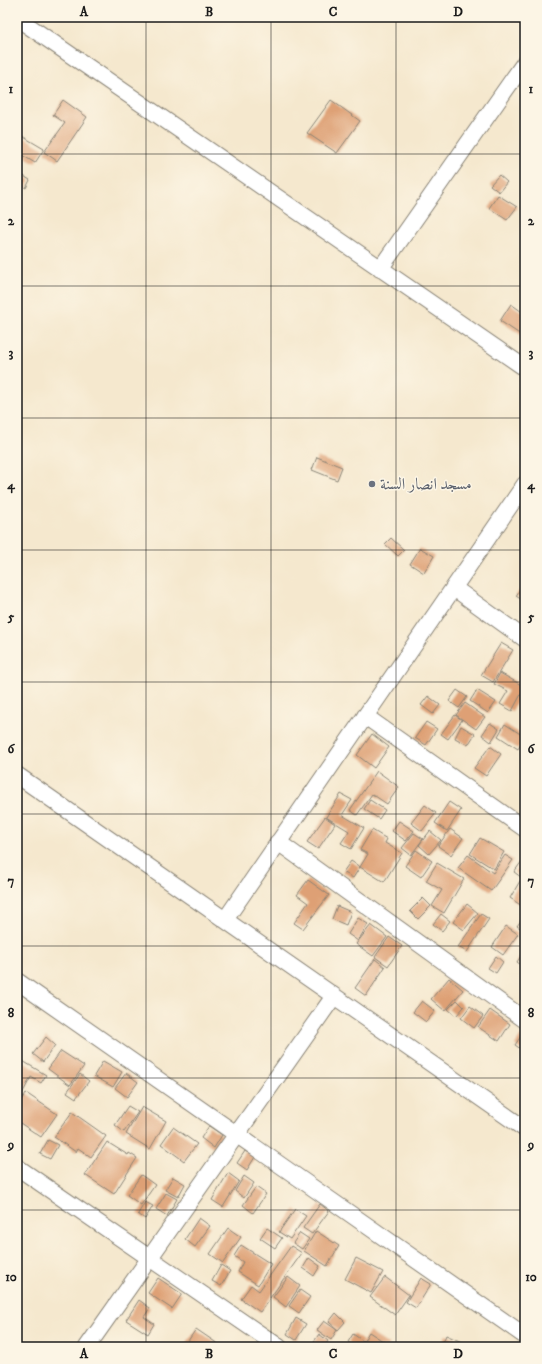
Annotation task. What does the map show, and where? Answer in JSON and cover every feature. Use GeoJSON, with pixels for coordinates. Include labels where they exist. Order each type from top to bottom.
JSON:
{"type":"FeatureCollection","features":[{"type":"Feature","properties":{"kind":"street"},"geometry":{"type":"LineString","coordinates":[[17,18],[525,368]]}},
{"type":"Feature","properties":{"kind":"street"},"geometry":{"type":"LineString","coordinates":[[380,268],[525,62]]}},
{"type":"Feature","properties":{"kind":"street"},"geometry":{"type":"LineString","coordinates":[[225,920],[525,484]]}},
{"type":"Feature","properties":{"kind":"street"},"geometry":{"type":"LineString","coordinates":[[454,588],[525,639]]}},
{"type":"Feature","properties":{"kind":"street"},"geometry":{"type":"LineString","coordinates":[[365,716],[525,829]]}},
{"type":"Feature","properties":{"kind":"street"},"geometry":{"type":"LineString","coordinates":[[17,775],[525,1129]]}},
{"type":"Feature","properties":{"kind":"street"},"geometry":{"type":"LineString","coordinates":[[278,842],[525,1020]]}},
{"type":"Feature","properties":{"kind":"street"},"geometry":{"type":"LineString","coordinates":[[17,981],[525,1336]]}},
{"type":"Feature","properties":{"kind":"street"},"geometry":{"type":"LineString","coordinates":[[87,1347],[334,996]]}},
{"type":"Feature","properties":{"kind":"street"},"geometry":{"type":"LineString","coordinates":[[17,1167],[279,1347]]}},
{"type":"Feature","properties":{"kind":"building"},"geometry":{"type":"Polygon","coordinates":[[[63,100],[87,117],[57,161],[44,152],[65,123],[53,115],[63,100]]]}},
{"type":"Feature","properties":{"kind":"building"},"geometry":{"type":"Polygon","coordinates":[[[331,100],[360,121],[337,153],[307,133],[331,100]]]}},
{"type":"Feature","properties":{"kind":"building"},"geometry":{"type":"Polygon","coordinates":[[[17,133],[44,149],[35,163],[17,152],[17,133]]]}},
{"type":"Feature","properties":{"kind":"building"},"geometry":{"type":"Polygon","coordinates":[[[17,172],[30,180],[26,188],[17,183],[17,172]]]}},
{"type":"Feature","properties":{"kind":"building"},"geometry":{"type":"Polygon","coordinates":[[[499,175],[507,182],[499,192],[490,185],[499,175]]]}},
{"type":"Feature","properties":{"kind":"building"},"geometry":{"type":"Polygon","coordinates":[[[498,195],[517,207],[507,220],[489,208],[498,195]]]}},
{"type":"Feature","properties":{"kind":"building"},"geometry":{"type":"Polygon","coordinates":[[[511,304],[525,314],[524,337],[500,321],[511,304]]]}},
{"type":"Feature","properties":{"kind":"building"},"geometry":{"type":"Polygon","coordinates":[[[317,457],[342,467],[337,480],[312,470],[317,457]]]}},
{"type":"Feature","properties":{"kind":"building"},"geometry":{"type":"Polygon","coordinates":[[[391,538],[404,550],[398,556],[385,544],[391,538]]]}},
{"type":"Feature","properties":{"kind":"building"},"geometry":{"type":"Polygon","coordinates":[[[420,548],[434,556],[424,573],[410,564],[420,548]]]}},
{"type":"Feature","properties":{"kind":"building"},"geometry":{"type":"Polygon","coordinates":[[[525,581],[525,602],[516,596],[525,581]]]}},
{"type":"Feature","properties":{"kind":"building"},"geometry":{"type":"Polygon","coordinates":[[[501,643],[513,650],[493,682],[481,675],[501,643]]]}},
{"type":"Feature","properties":{"kind":"building"},"geometry":{"type":"Polygon","coordinates":[[[500,673],[525,687],[512,711],[500,704],[508,691],[494,684],[500,673]]]}},
{"type":"Feature","properties":{"kind":"building"},"geometry":{"type":"Polygon","coordinates":[[[457,690],[467,697],[459,708],[449,701],[457,690]]]}},
{"type":"Feature","properties":{"kind":"building"},"geometry":{"type":"Polygon","coordinates":[[[477,690],[496,702],[488,713],[470,701],[477,690]]]}},
{"type":"Feature","properties":{"kind":"building"},"geometry":{"type":"Polygon","coordinates":[[[428,696],[440,705],[433,714],[421,705],[428,696]]]}},
{"type":"Feature","properties":{"kind":"building"},"geometry":{"type":"Polygon","coordinates":[[[465,703],[485,717],[476,729],[456,715],[465,703]]]}},
{"type":"Feature","properties":{"kind":"building"},"geometry":{"type":"Polygon","coordinates":[[[455,715],[462,720],[448,739],[441,734],[455,715]]]}},
{"type":"Feature","properties":{"kind":"building"},"geometry":{"type":"Polygon","coordinates":[[[426,722],[437,729],[426,745],[415,738],[426,722]]]}},
{"type":"Feature","properties":{"kind":"building"},"geometry":{"type":"Polygon","coordinates":[[[490,723],[499,729],[491,742],[482,735],[490,723]]]}},
{"type":"Feature","properties":{"kind":"building"},"geometry":{"type":"Polygon","coordinates":[[[505,724],[525,737],[518,749],[498,736],[505,724]]]}},
{"type":"Feature","properties":{"kind":"building"},"geometry":{"type":"Polygon","coordinates":[[[461,726],[475,734],[468,745],[455,738],[461,726]]]}},
{"type":"Feature","properties":{"kind":"building"},"geometry":{"type":"Polygon","coordinates":[[[372,734],[389,747],[374,768],[357,755],[372,734]]]}},
{"type":"Feature","properties":{"kind":"building"},"geometry":{"type":"Polygon","coordinates":[[[490,746],[501,754],[486,776],[474,768],[490,746]]]}},
{"type":"Feature","properties":{"kind":"building"},"geometry":{"type":"Polygon","coordinates":[[[377,771],[399,787],[387,804],[372,794],[357,815],[350,810],[377,771]]]}},
{"type":"Feature","properties":{"kind":"building"},"geometry":{"type":"Polygon","coordinates":[[[341,794],[352,800],[342,815],[364,828],[351,849],[341,843],[349,831],[326,817],[341,794]]]}},
{"type":"Feature","properties":{"kind":"building"},"geometry":{"type":"Polygon","coordinates":[[[370,800],[385,810],[379,819],[364,809],[370,800]]]}},
{"type":"Feature","properties":{"kind":"building"},"geometry":{"type":"Polygon","coordinates":[[[449,802],[461,810],[447,831],[435,823],[449,802]]]}},
{"type":"Feature","properties":{"kind":"building"},"geometry":{"type":"Polygon","coordinates":[[[425,805],[436,813],[422,831],[411,823],[425,805]]]}},
{"type":"Feature","properties":{"kind":"building"},"geometry":{"type":"Polygon","coordinates":[[[325,817],[335,824],[318,849],[307,842],[325,817]]]}},
{"type":"Feature","properties":{"kind":"building"},"geometry":{"type":"Polygon","coordinates":[[[399,821],[414,831],[406,841],[392,831],[399,821]]]}},
{"type":"Feature","properties":{"kind":"building"},"geometry":{"type":"Polygon","coordinates":[[[450,829],[463,838],[451,855],[438,846],[450,829]]]}},
{"type":"Feature","properties":{"kind":"building"},"geometry":{"type":"Polygon","coordinates":[[[372,830],[387,839],[385,843],[402,853],[384,882],[360,867],[368,854],[360,850],[372,830]]]}},
{"type":"Feature","properties":{"kind":"building"},"geometry":{"type":"Polygon","coordinates":[[[430,831],[441,840],[429,854],[419,845],[430,831]]]}},
{"type":"Feature","properties":{"kind":"building"},"geometry":{"type":"Polygon","coordinates":[[[414,833],[423,839],[411,855],[402,848],[414,833]]]}},
{"type":"Feature","properties":{"kind":"building"},"geometry":{"type":"Polygon","coordinates":[[[480,838],[504,852],[494,869],[470,854],[480,838]]]}},
{"type":"Feature","properties":{"kind":"building"},"geometry":{"type":"Polygon","coordinates":[[[416,850],[432,861],[421,877],[405,866],[416,850]]]}},
{"type":"Feature","properties":{"kind":"building"},"geometry":{"type":"Polygon","coordinates":[[[468,855],[493,873],[505,855],[513,860],[491,891],[458,868],[468,855]]]}},
{"type":"Feature","properties":{"kind":"building"},"geometry":{"type":"Polygon","coordinates":[[[525,857],[525,880],[514,872],[525,857]]]}},
{"type":"Feature","properties":{"kind":"building"},"geometry":{"type":"Polygon","coordinates":[[[351,861],[360,867],[353,878],[343,872],[351,861]]]}},
{"type":"Feature","properties":{"kind":"building"},"geometry":{"type":"Polygon","coordinates":[[[437,863],[464,879],[444,913],[432,906],[442,890],[426,881],[437,863]]]}},
{"type":"Feature","properties":{"kind":"building"},"geometry":{"type":"Polygon","coordinates":[[[308,880],[329,895],[303,929],[294,923],[308,903],[297,895],[308,880]]]}},
{"type":"Feature","properties":{"kind":"building"},"geometry":{"type":"Polygon","coordinates":[[[520,881],[525,884],[525,908],[510,898],[520,881]]]}},
{"type":"Feature","properties":{"kind":"building"},"geometry":{"type":"Polygon","coordinates":[[[423,898],[431,906],[418,919],[410,911],[423,898]]]}},
{"type":"Feature","properties":{"kind":"building"},"geometry":{"type":"Polygon","coordinates":[[[467,904],[478,913],[464,930],[453,922],[467,904]]]}},
{"type":"Feature","properties":{"kind":"building"},"geometry":{"type":"Polygon","coordinates":[[[337,906],[351,912],[346,925],[332,919],[337,906]]]}},
{"type":"Feature","properties":{"kind":"building"},"geometry":{"type":"Polygon","coordinates":[[[441,914],[450,921],[442,931],[433,924],[441,914]]]}},
{"type":"Feature","properties":{"kind":"building"},"geometry":{"type":"Polygon","coordinates":[[[481,914],[489,919],[467,952],[458,947],[481,914]]]}},
{"type":"Feature","properties":{"kind":"building"},"geometry":{"type":"Polygon","coordinates":[[[525,915],[525,931],[517,926],[525,915]]]}},
{"type":"Feature","properties":{"kind":"building"},"geometry":{"type":"Polygon","coordinates":[[[358,918],[368,924],[358,941],[348,934],[358,918]]]}},
{"type":"Feature","properties":{"kind":"building"},"geometry":{"type":"Polygon","coordinates":[[[371,925],[387,937],[373,956],[356,944],[371,925]]]}},
{"type":"Feature","properties":{"kind":"building"},"geometry":{"type":"Polygon","coordinates":[[[506,926],[518,934],[503,955],[492,947],[506,926]]]}},
{"type":"Feature","properties":{"kind":"building"},"geometry":{"type":"Polygon","coordinates":[[[389,937],[402,946],[388,966],[375,957],[389,937]]]}},
{"type":"Feature","properties":{"kind":"building"},"geometry":{"type":"Polygon","coordinates":[[[525,950],[525,968],[517,962],[525,950]]]}},
{"type":"Feature","properties":{"kind":"building"},"geometry":{"type":"Polygon","coordinates":[[[496,956],[503,962],[496,973],[488,968],[496,956]]]}},
{"type":"Feature","properties":{"kind":"building"},"geometry":{"type":"Polygon","coordinates":[[[375,959],[385,967],[366,996],[355,988],[375,959]]]}},
{"type":"Feature","properties":{"kind":"building"},"geometry":{"type":"Polygon","coordinates":[[[449,978],[463,990],[445,1011],[431,999],[449,978]]]}},
{"type":"Feature","properties":{"kind":"building"},"geometry":{"type":"Polygon","coordinates":[[[457,1000],[464,1007],[456,1016],[448,1009],[457,1000]]]}},
{"type":"Feature","properties":{"kind":"building"},"geometry":{"type":"Polygon","coordinates":[[[422,1001],[435,1011],[426,1022],[413,1012],[422,1001]]]}},
{"type":"Feature","properties":{"kind":"building"},"geometry":{"type":"Polygon","coordinates":[[[470,1006],[483,1016],[474,1028],[461,1018],[470,1006]]]}},
{"type":"Feature","properties":{"kind":"building"},"geometry":{"type":"Polygon","coordinates":[[[490,1010],[510,1024],[499,1041],[478,1027],[490,1010]]]}},
{"type":"Feature","properties":{"kind":"building"},"geometry":{"type":"Polygon","coordinates":[[[523,1033],[525,1035],[525,1052],[515,1045],[523,1033]]]}},
{"type":"Feature","properties":{"kind":"building"},"geometry":{"type":"Polygon","coordinates":[[[46,1037],[55,1045],[43,1062],[33,1054],[46,1037]]]}},
{"type":"Feature","properties":{"kind":"building"},"geometry":{"type":"Polygon","coordinates":[[[61,1051],[84,1066],[70,1085],[48,1069],[61,1051]]]}},
{"type":"Feature","properties":{"kind":"building"},"geometry":{"type":"Polygon","coordinates":[[[21,1060],[46,1075],[41,1083],[31,1077],[22,1094],[17,1091],[17,1066],[21,1060]]]}},
{"type":"Feature","properties":{"kind":"building"},"geometry":{"type":"Polygon","coordinates":[[[103,1061],[122,1072],[113,1087],[94,1076],[103,1061]]]}},
{"type":"Feature","properties":{"kind":"building"},"geometry":{"type":"Polygon","coordinates":[[[126,1073],[138,1082],[127,1097],[115,1088],[126,1073]]]}},
{"type":"Feature","properties":{"kind":"building"},"geometry":{"type":"Polygon","coordinates":[[[80,1074],[89,1081],[76,1098],[67,1092],[80,1074]]]}},
{"type":"Feature","properties":{"kind":"building"},"geometry":{"type":"Polygon","coordinates":[[[26,1093],[57,1114],[41,1137],[17,1121],[17,1106],[26,1093]]]}},
{"type":"Feature","properties":{"kind":"building"},"geometry":{"type":"Polygon","coordinates":[[[128,1106],[138,1112],[124,1132],[115,1125],[128,1106]]]}},
{"type":"Feature","properties":{"kind":"building"},"geometry":{"type":"Polygon","coordinates":[[[142,1107],[166,1121],[150,1149],[126,1134],[142,1107]]]}},
{"type":"Feature","properties":{"kind":"building"},"geometry":{"type":"Polygon","coordinates":[[[72,1112],[106,1136],[91,1157],[78,1148],[76,1152],[54,1137],[72,1112]]]}},
{"type":"Feature","properties":{"kind":"building"},"geometry":{"type":"Polygon","coordinates":[[[209,1126],[222,1135],[214,1148],[201,1138],[209,1126]]]}},
{"type":"Feature","properties":{"kind":"building"},"geometry":{"type":"Polygon","coordinates":[[[173,1127],[197,1144],[184,1161],[161,1144],[173,1127]]]}},
{"type":"Feature","properties":{"kind":"building"},"geometry":{"type":"Polygon","coordinates":[[[48,1140],[58,1145],[50,1159],[40,1154],[48,1140]]]}},
{"type":"Feature","properties":{"kind":"building"},"geometry":{"type":"Polygon","coordinates":[[[107,1142],[128,1155],[129,1153],[137,1158],[114,1194],[85,1175],[107,1142]]]}},
{"type":"Feature","properties":{"kind":"building"},"geometry":{"type":"Polygon","coordinates":[[[245,1151],[255,1157],[247,1170],[237,1163],[245,1151]]]}},
{"type":"Feature","properties":{"kind":"building"},"geometry":{"type":"Polygon","coordinates":[[[228,1173],[239,1181],[223,1207],[212,1200],[228,1173]]]}},
{"type":"Feature","properties":{"kind":"building"},"geometry":{"type":"Polygon","coordinates":[[[141,1175],[155,1185],[141,1205],[127,1195],[141,1175]]]}},
{"type":"Feature","properties":{"kind":"building"},"geometry":{"type":"Polygon","coordinates":[[[244,1176],[254,1183],[244,1198],[235,1191],[244,1176]]]}},
{"type":"Feature","properties":{"kind":"building"},"geometry":{"type":"Polygon","coordinates":[[[173,1177],[185,1184],[178,1197],[165,1190],[173,1177]]]}},
{"type":"Feature","properties":{"kind":"building"},"geometry":{"type":"Polygon","coordinates":[[[256,1187],[266,1194],[253,1213],[243,1205],[256,1187]]]}},
{"type":"Feature","properties":{"kind":"building"},"geometry":{"type":"Polygon","coordinates":[[[166,1193],[177,1199],[167,1216],[156,1209],[166,1193]]]}},
{"type":"Feature","properties":{"kind":"building"},"geometry":{"type":"Polygon","coordinates":[[[145,1202],[153,1206],[145,1219],[138,1214],[145,1202]]]}},
{"type":"Feature","properties":{"kind":"building"},"geometry":{"type":"Polygon","coordinates":[[[320,1204],[329,1211],[312,1234],[303,1228],[320,1204]]]}},
{"type":"Feature","properties":{"kind":"building"},"geometry":{"type":"Polygon","coordinates":[[[295,1209],[306,1216],[290,1239],[279,1232],[295,1209]]]}},
{"type":"Feature","properties":{"kind":"building"},"geometry":{"type":"Polygon","coordinates":[[[199,1218],[210,1226],[195,1247],[185,1239],[199,1218]]]}},
{"type":"Feature","properties":{"kind":"building"},"geometry":{"type":"Polygon","coordinates":[[[228,1228],[241,1237],[223,1263],[210,1254],[228,1228]]]}},
{"type":"Feature","properties":{"kind":"building"},"geometry":{"type":"Polygon","coordinates":[[[267,1228],[282,1238],[275,1248],[260,1238],[267,1228]]]}},
{"type":"Feature","properties":{"kind":"building"},"geometry":{"type":"Polygon","coordinates":[[[316,1231],[339,1246],[327,1266],[304,1251],[316,1231]]]}},
{"type":"Feature","properties":{"kind":"building"},"geometry":{"type":"Polygon","coordinates":[[[300,1233],[309,1239],[302,1249],[293,1243],[300,1233]]]}},
{"type":"Feature","properties":{"kind":"building"},"geometry":{"type":"Polygon","coordinates":[[[241,1245],[271,1264],[258,1285],[238,1272],[243,1262],[234,1256],[241,1245]]]}},
{"type":"Feature","properties":{"kind":"building"},"geometry":{"type":"Polygon","coordinates":[[[291,1246],[302,1253],[260,1312],[241,1299],[251,1285],[259,1291],[291,1246]]]}},
{"type":"Feature","properties":{"kind":"building"},"geometry":{"type":"Polygon","coordinates":[[[309,1258],[320,1266],[314,1276],[303,1268],[309,1258]]]}},
{"type":"Feature","properties":{"kind":"building"},"geometry":{"type":"Polygon","coordinates":[[[356,1258],[383,1272],[371,1293],[345,1279],[356,1258]]]}},
{"type":"Feature","properties":{"kind":"building"},"geometry":{"type":"Polygon","coordinates":[[[221,1265],[230,1271],[221,1286],[212,1281],[221,1265]]]}},
{"type":"Feature","properties":{"kind":"building"},"geometry":{"type":"Polygon","coordinates":[[[288,1277],[300,1286],[286,1307],[273,1297],[288,1277]]]}},
{"type":"Feature","properties":{"kind":"building"},"geometry":{"type":"Polygon","coordinates":[[[385,1277],[409,1295],[395,1315],[370,1297],[385,1277]]]}},
{"type":"Feature","properties":{"kind":"building"},"geometry":{"type":"Polygon","coordinates":[[[158,1278],[182,1294],[172,1309],[148,1293],[158,1278]]]}},
{"type":"Feature","properties":{"kind":"building"},"geometry":{"type":"Polygon","coordinates":[[[421,1278],[431,1284],[416,1308],[406,1302],[421,1278]]]}},
{"type":"Feature","properties":{"kind":"building"},"geometry":{"type":"Polygon","coordinates":[[[300,1290],[310,1297],[299,1313],[289,1306],[300,1290]]]}},
{"type":"Feature","properties":{"kind":"building"},"geometry":{"type":"Polygon","coordinates":[[[139,1300],[150,1308],[144,1317],[154,1324],[148,1334],[126,1320],[139,1300]]]}},
{"type":"Feature","properties":{"kind":"building"},"geometry":{"type":"Polygon","coordinates":[[[336,1313],[345,1322],[338,1330],[329,1322],[336,1313]]]}},
{"type":"Feature","properties":{"kind":"building"},"geometry":{"type":"Polygon","coordinates":[[[296,1318],[306,1324],[296,1340],[287,1334],[296,1318]]]}},
{"type":"Feature","properties":{"kind":"building"},"geometry":{"type":"Polygon","coordinates":[[[324,1321],[337,1330],[331,1340],[317,1330],[324,1321]]]}},
{"type":"Feature","properties":{"kind":"building"},"geometry":{"type":"Polygon","coordinates":[[[196,1329],[218,1344],[216,1347],[184,1347],[196,1329]]]}},
{"type":"Feature","properties":{"kind":"building"},"geometry":{"type":"Polygon","coordinates":[[[369,1332],[389,1345],[387,1347],[360,1347],[369,1332]]]}},
{"type":"Feature","properties":{"kind":"building"},"geometry":{"type":"Polygon","coordinates":[[[319,1334],[328,1341],[324,1347],[312,1347],[311,1346],[319,1334]]]}},
{"type":"Feature","properties":{"kind":"building"},"geometry":{"type":"Polygon","coordinates":[[[353,1334],[363,1341],[359,1347],[355,1347],[348,1342],[353,1334]]]}},
{"type":"Feature","properties":{"kind":"building"},"geometry":{"type":"Polygon","coordinates":[[[446,1335],[473,1347],[441,1347],[446,1335]]]}},
{"type":"Feature","properties":{"kind":"place","name":"مسجد انصار السنة"},"geometry":{"type":"Point","coordinates":[372,484]}}]}
